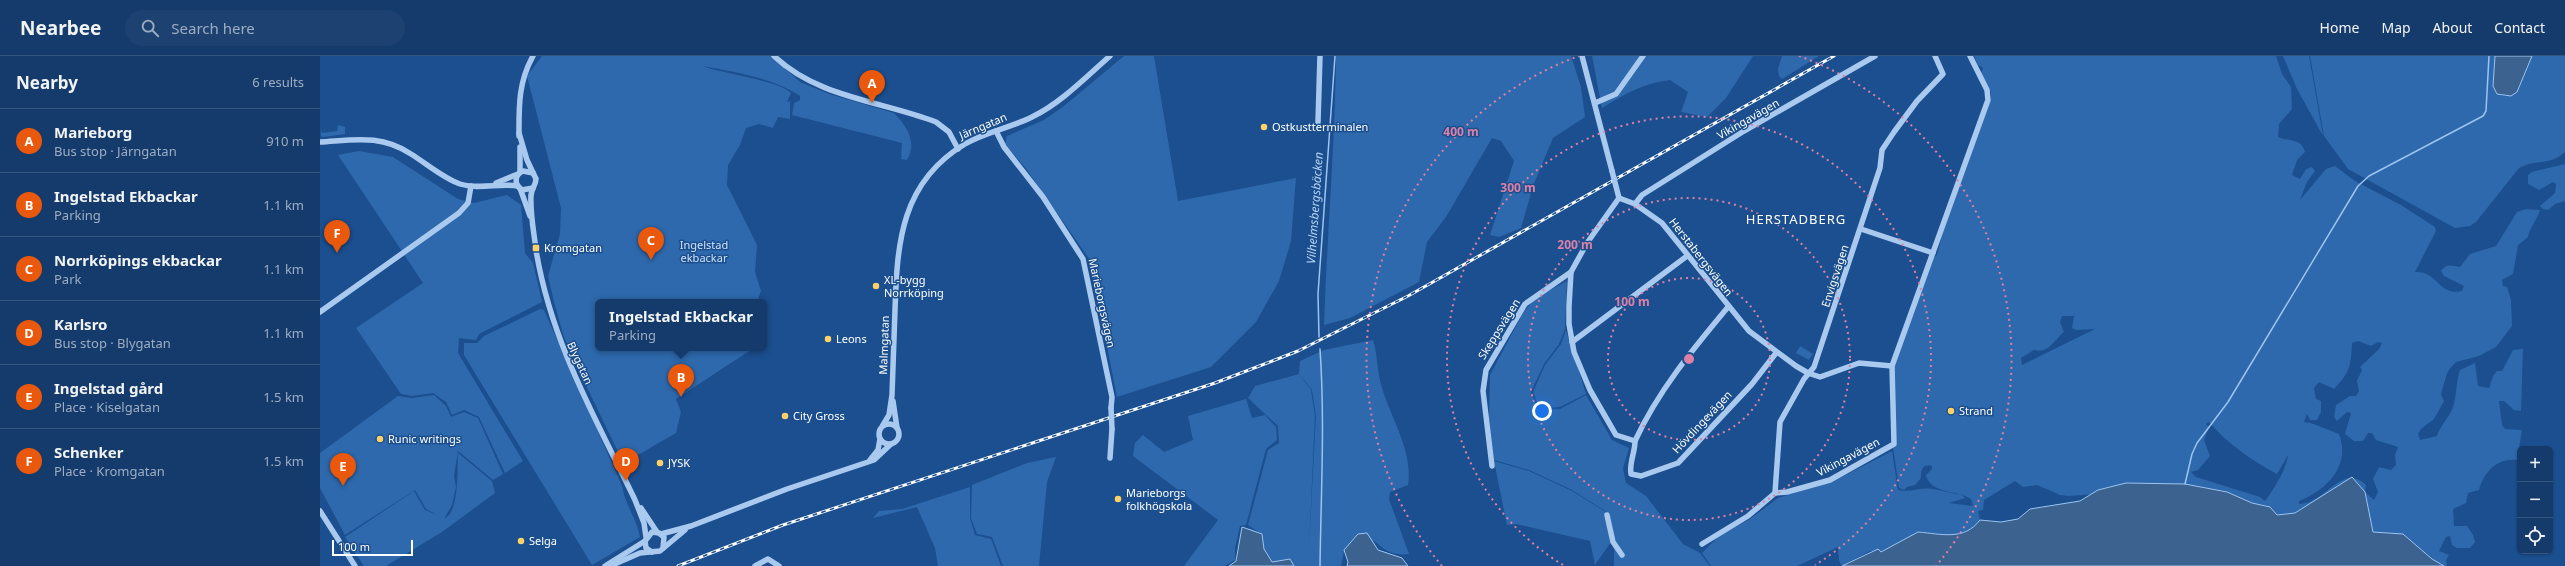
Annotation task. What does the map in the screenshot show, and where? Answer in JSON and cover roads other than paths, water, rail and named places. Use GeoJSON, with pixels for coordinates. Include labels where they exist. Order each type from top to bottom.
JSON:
{"type":"FeatureCollection","features":[{"type":"Feature","properties":{"kind":"street"},"geometry":{"type":"LineString","coordinates":[[519,188],[516,180],[519,173],[520,91],[533,56]]}},
{"type":"Feature","properties":{"kind":"street","name":"Järngatan"},"geometry":{"type":"LineString","coordinates":[[774,56],[795,73],[833,91],[936,122],[949,132],[958,148],[1042,111],[1110,56]]}},
{"type":"Feature","properties":{"kind":"street"},"geometry":{"type":"LineString","coordinates":[[1318,122],[1320,56]]}},
{"type":"Feature","properties":{"kind":"street"},"geometry":{"type":"LineString","coordinates":[[1582,56],[1619,198],[1587,243],[1570,272],[1569,324],[1572,342],[1590,390],[1616,435],[1635,441],[1648,411],[1670,380],[1728,307]]}},
{"type":"Feature","properties":{"kind":"street"},"geometry":{"type":"LineString","coordinates":[[1595,103],[1616,94],[1643,56]]}},
{"type":"Feature","properties":{"kind":"street","name":"Vikingavägen"},"geometry":{"type":"LineString","coordinates":[[1635,204],[1642,195],[1744,131],[1875,56]]}},
{"type":"Feature","properties":{"kind":"street","name":"Envigsvägen"},"geometry":{"type":"LineString","coordinates":[[1776,493],[1778,430],[1808,373],[1814,367],[1861,229],[1884,147],[1918,101],[1943,74],[1935,56]]}},
{"type":"Feature","properties":{"kind":"street","name":"Vikingavägen"},"geometry":{"type":"LineString","coordinates":[[1702,544],[1748,516],[1776,493],[1787,492],[1830,480],[1894,444],[1892,366],[1988,100],[1987,90],[1970,56]]}},
{"type":"Feature","properties":{"kind":"street","name":"Marieborgsvägen"},"geometry":{"type":"LineString","coordinates":[[996,131],[1004,147],[1043,197],[1083,259],[1112,397],[1110,458]]}},
{"type":"Feature","properties":{"kind":"street"},"geometry":{"type":"LineString","coordinates":[[320,142],[354,139],[382,140],[402,148],[453,180],[470,186],[490,185],[525,190],[533,188],[536,182],[519,133]]}},
{"type":"Feature","properties":{"kind":"street","name":"Malmgatan"},"geometry":{"type":"LineString","coordinates":[[884,425],[889,415],[892,395],[897,267],[903,226],[918,188],[937,165],[958,148]]}},
{"type":"Feature","properties":{"kind":"street"},"geometry":{"type":"LineString","coordinates":[[490,185],[527,170],[533,173]]}},
{"type":"Feature","properties":{"kind":"street"},"geometry":{"type":"LineString","coordinates":[[320,312],[459,213],[468,203],[470,186]]}},
{"type":"Feature","properties":{"kind":"street","name":"Blygatan"},"geometry":{"type":"LineString","coordinates":[[519,188],[533,227]]}},
{"type":"Feature","properties":{"kind":"street","name":"Blygatan"},"geometry":{"type":"LineString","coordinates":[[533,188],[531,195],[533,227],[544,290],[560,344],[635,500],[644,523],[645,539]]}},
{"type":"Feature","properties":{"kind":"street","name":"Herstabergsvägen"},"geometry":{"type":"LineString","coordinates":[[1619,198],[1635,204],[1640,210],[1662,223],[1728,307],[1749,331],[1776,353],[1808,373],[1825,376],[1867,362],[1892,366]]}},
{"type":"Feature","properties":{"kind":"street"},"geometry":{"type":"LineString","coordinates":[[1861,229],[1933,253]]}},
{"type":"Feature","properties":{"kind":"street"},"geometry":{"type":"LineString","coordinates":[[1572,342],[1687,256]]}},
{"type":"Feature","properties":{"kind":"street","name":"Skeppsvägen"},"geometry":{"type":"LineString","coordinates":[[1492,466],[1483,391],[1486,370],[1525,304],[1570,272]]}},
{"type":"Feature","properties":{"kind":"street","name":"Hövdingevägen"},"geometry":{"type":"LineString","coordinates":[[1635,441],[1635,452],[1630,466],[1631,474],[1641,476],[1678,463],[1752,384],[1776,353]]}},
{"type":"Feature","properties":{"kind":"street","name":"Malmgatan"},"geometry":{"type":"LineString","coordinates":[[892,395],[897,428]]}},
{"type":"Feature","properties":{"kind":"street"},"geometry":{"type":"LineString","coordinates":[[605,566],[645,539],[659,533],[691,526],[781,491],[865,464],[881,456],[898,437],[897,428],[891,424],[884,425],[879,432],[880,439],[878,450],[865,464]]}},
{"type":"Feature","properties":{"kind":"street"},"geometry":{"type":"LineString","coordinates":[[880,439],[891,444]]}},
{"type":"Feature","properties":{"kind":"street","name":"Blygatan"},"geometry":{"type":"LineString","coordinates":[[635,500],[659,533]]}},
{"type":"Feature","properties":{"kind":"street"},"geometry":{"type":"LineString","coordinates":[[320,511],[355,566]]}},
{"type":"Feature","properties":{"kind":"street"},"geometry":{"type":"LineString","coordinates":[[1607,515],[1613,542],[1622,555]]}},
{"type":"Feature","properties":{"kind":"street"},"geometry":{"type":"LineString","coordinates":[[610,566],[640,552],[653,552],[663,548],[691,526]]}},
{"type":"Feature","properties":{"kind":"street"},"geometry":{"type":"LineString","coordinates":[[659,533],[665,541],[663,548]]}},
{"type":"Feature","properties":{"kind":"street"},"geometry":{"type":"LineString","coordinates":[[645,539],[646,548],[653,552]]}},
{"type":"Feature","properties":{"kind":"street"},"geometry":{"type":"LineString","coordinates":[[755,566],[768,559],[779,566]]}},
{"type":"Feature","properties":{"kind":"waterway","name":"Vilhelmsbergsbäcken"},"geometry":{"type":"LineString","coordinates":[[1319,337],[1318,294],[1335,56]]}},
{"type":"Feature","properties":{"kind":"waterway"},"geometry":{"type":"LineString","coordinates":[[2185,484],[2192,454],[2197,443],[2228,402],[2358,186],[2369,176],[2483,116],[2486,111],[2489,56]]}},
{"type":"Feature","properties":{"kind":"waterway","name":"Vilhelmsbergsbäcken"},"geometry":{"type":"LineString","coordinates":[[1320,349],[1322,430],[1320,566]]}},
{"type":"Feature","properties":{"kind":"railway"},"geometry":{"type":"LineString","coordinates":[[678,566],[783,525],[1215,383],[1298,351],[1408,296],[1834,56]]}},
{"type":"Feature","properties":{"kind":"place","name":"Marieborg"},"geometry":{"type":"Point","coordinates":[872,103]}},
{"type":"Feature","properties":{"kind":"place","name":"Ostkustterminalen"},"geometry":{"type":"Point","coordinates":[1264,127]}},
{"type":"Feature","properties":{"kind":"place","name":"Kromgatan"},"geometry":{"type":"Point","coordinates":[536,248]}},
{"type":"Feature","properties":{"kind":"place","name":"Schenker"},"geometry":{"type":"Point","coordinates":[337,253]}},
{"type":"Feature","properties":{"kind":"place","name":"Norrköpings ekbackar"},"geometry":{"type":"Point","coordinates":[651,260]}},
{"type":"Feature","properties":{"kind":"place","name":"XL-bygg Norrköping"},"geometry":{"type":"Point","coordinates":[876,286]}},
{"type":"Feature","properties":{"kind":"place","name":"Leons"},"geometry":{"type":"Point","coordinates":[828,339]}},
{"type":"Feature","properties":{"kind":"place","name":"Ingelstad Ekbackar"},"geometry":{"type":"Point","coordinates":[681,397]}},
{"type":"Feature","properties":{"kind":"place","name":"Strand"},"geometry":{"type":"Point","coordinates":[1951,411]}},
{"type":"Feature","properties":{"kind":"place","name":"City Gross"},"geometry":{"type":"Point","coordinates":[785,416]}},
{"type":"Feature","properties":{"kind":"place","name":"Runic writings"},"geometry":{"type":"Point","coordinates":[380,439]}},
{"type":"Feature","properties":{"kind":"place","name":"JYSK"},"geometry":{"type":"Point","coordinates":[660,463]}},
{"type":"Feature","properties":{"kind":"place","name":"Karlsro"},"geometry":{"type":"Point","coordinates":[626,481]}},
{"type":"Feature","properties":{"kind":"place","name":"Ingelstad gård"},"geometry":{"type":"Point","coordinates":[343,486]}},
{"type":"Feature","properties":{"kind":"place","name":"Marieborgs folkhögskola"},"geometry":{"type":"Point","coordinates":[1118,499]}},
{"type":"Feature","properties":{"kind":"place","name":"Selga"},"geometry":{"type":"Point","coordinates":[521,541]}},
{"type":"Feature","properties":{"kind":"district","name":"HERSTADBERG"},"geometry":{"type":"Point","coordinates":[1796,219]}},
{"type":"Feature","properties":{"kind":"park label","name":"Ingelstad ekbackar"},"geometry":{"type":"Point","coordinates":[704,251]}}]}
